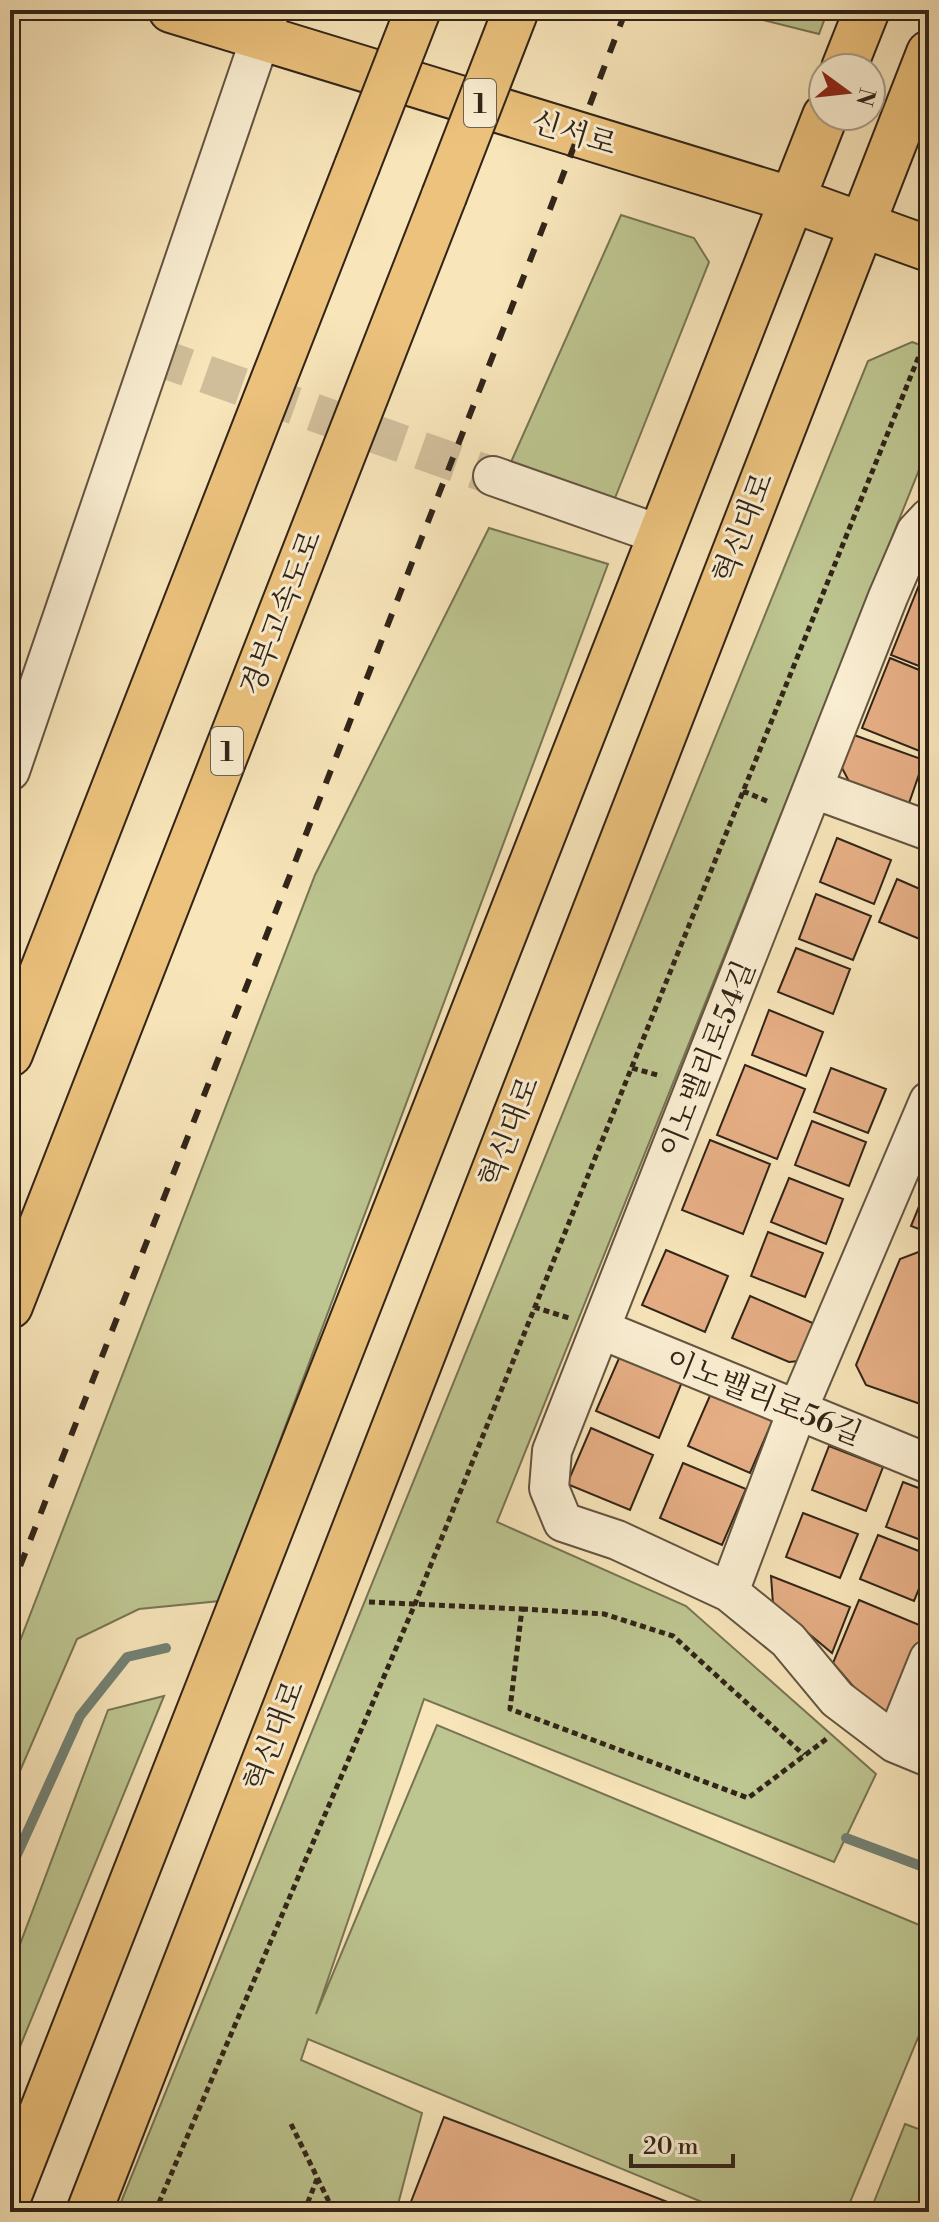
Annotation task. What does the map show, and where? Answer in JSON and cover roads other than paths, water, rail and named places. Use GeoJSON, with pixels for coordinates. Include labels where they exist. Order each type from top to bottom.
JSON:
{"type":"FeatureCollection","features":[{"type":"Feature","properties":{"kind":"main road","name":"신서로"},"geometry":{"type":"LineString","coordinates":[[171,10],[265,24],[862,223],[929,249]]}},
{"type":"Feature","properties":{"kind":"main road"},"geometry":{"type":"LineString","coordinates":[[10,1054],[418,10]]}},
{"type":"Feature","properties":{"kind":"main road","name":"경부고속도로"},"geometry":{"type":"LineString","coordinates":[[10,1306],[516,10]]}},
{"type":"Feature","properties":{"kind":"main road"},"geometry":{"type":"LineString","coordinates":[[850,52],[867,10]]}},
{"type":"Feature","properties":{"kind":"main road","name":"혁신대로"},"geometry":{"type":"LineString","coordinates":[[89,2212],[929,53]]}},
{"type":"Feature","properties":{"kind":"main road"},"geometry":{"type":"LineString","coordinates":[[10,2193],[819,132]]}},
{"type":"Feature","properties":{"kind":"street"},"geometry":{"type":"LineString","coordinates":[[10,771],[265,24]]}},
{"type":"Feature","properties":{"kind":"street"},"geometry":{"type":"LineString","coordinates":[[493,476],[661,535]]}},
{"type":"Feature","properties":{"kind":"street","name":"이노밸리로54길"},"geometry":{"type":"LineString","coordinates":[[912,1750],[837,1699],[788,1640],[729,1592],[617,1540],[563,1522],[549,1488],[552,1451],[888,597],[923,525]]}},
{"type":"Feature","properties":{"kind":"street"},"geometry":{"type":"LineString","coordinates":[[814,789],[929,831]]}},
{"type":"Feature","properties":{"kind":"street"},"geometry":{"type":"LineString","coordinates":[[729,1592],[797,1411],[929,1101]]}},
{"type":"Feature","properties":{"kind":"street","name":"이노밸리로56길"},"geometry":{"type":"LineString","coordinates":[[600,1329],[929,1464]]}},
{"type":"Feature","properties":{"kind":"street"},"geometry":{"type":"LineString","coordinates":[[912,1750],[929,1659]]}},
{"type":"Feature","properties":{"kind":"waterway"},"geometry":{"type":"LineString","coordinates":[[10,1870],[80,1716],[127,1657],[166,1648]]}},
{"type":"Feature","properties":{"kind":"waterway"},"geometry":{"type":"LineString","coordinates":[[846,1838],[929,1869]]}},
{"type":"Feature","properties":{"kind":"tunnel"},"geometry":{"type":"LineString","coordinates":[[152,355],[493,476]]}},
{"type":"Feature","properties":{"kind":"railway"},"geometry":{"type":"LineString","coordinates":[[10,1592],[626,10]]}}]}
